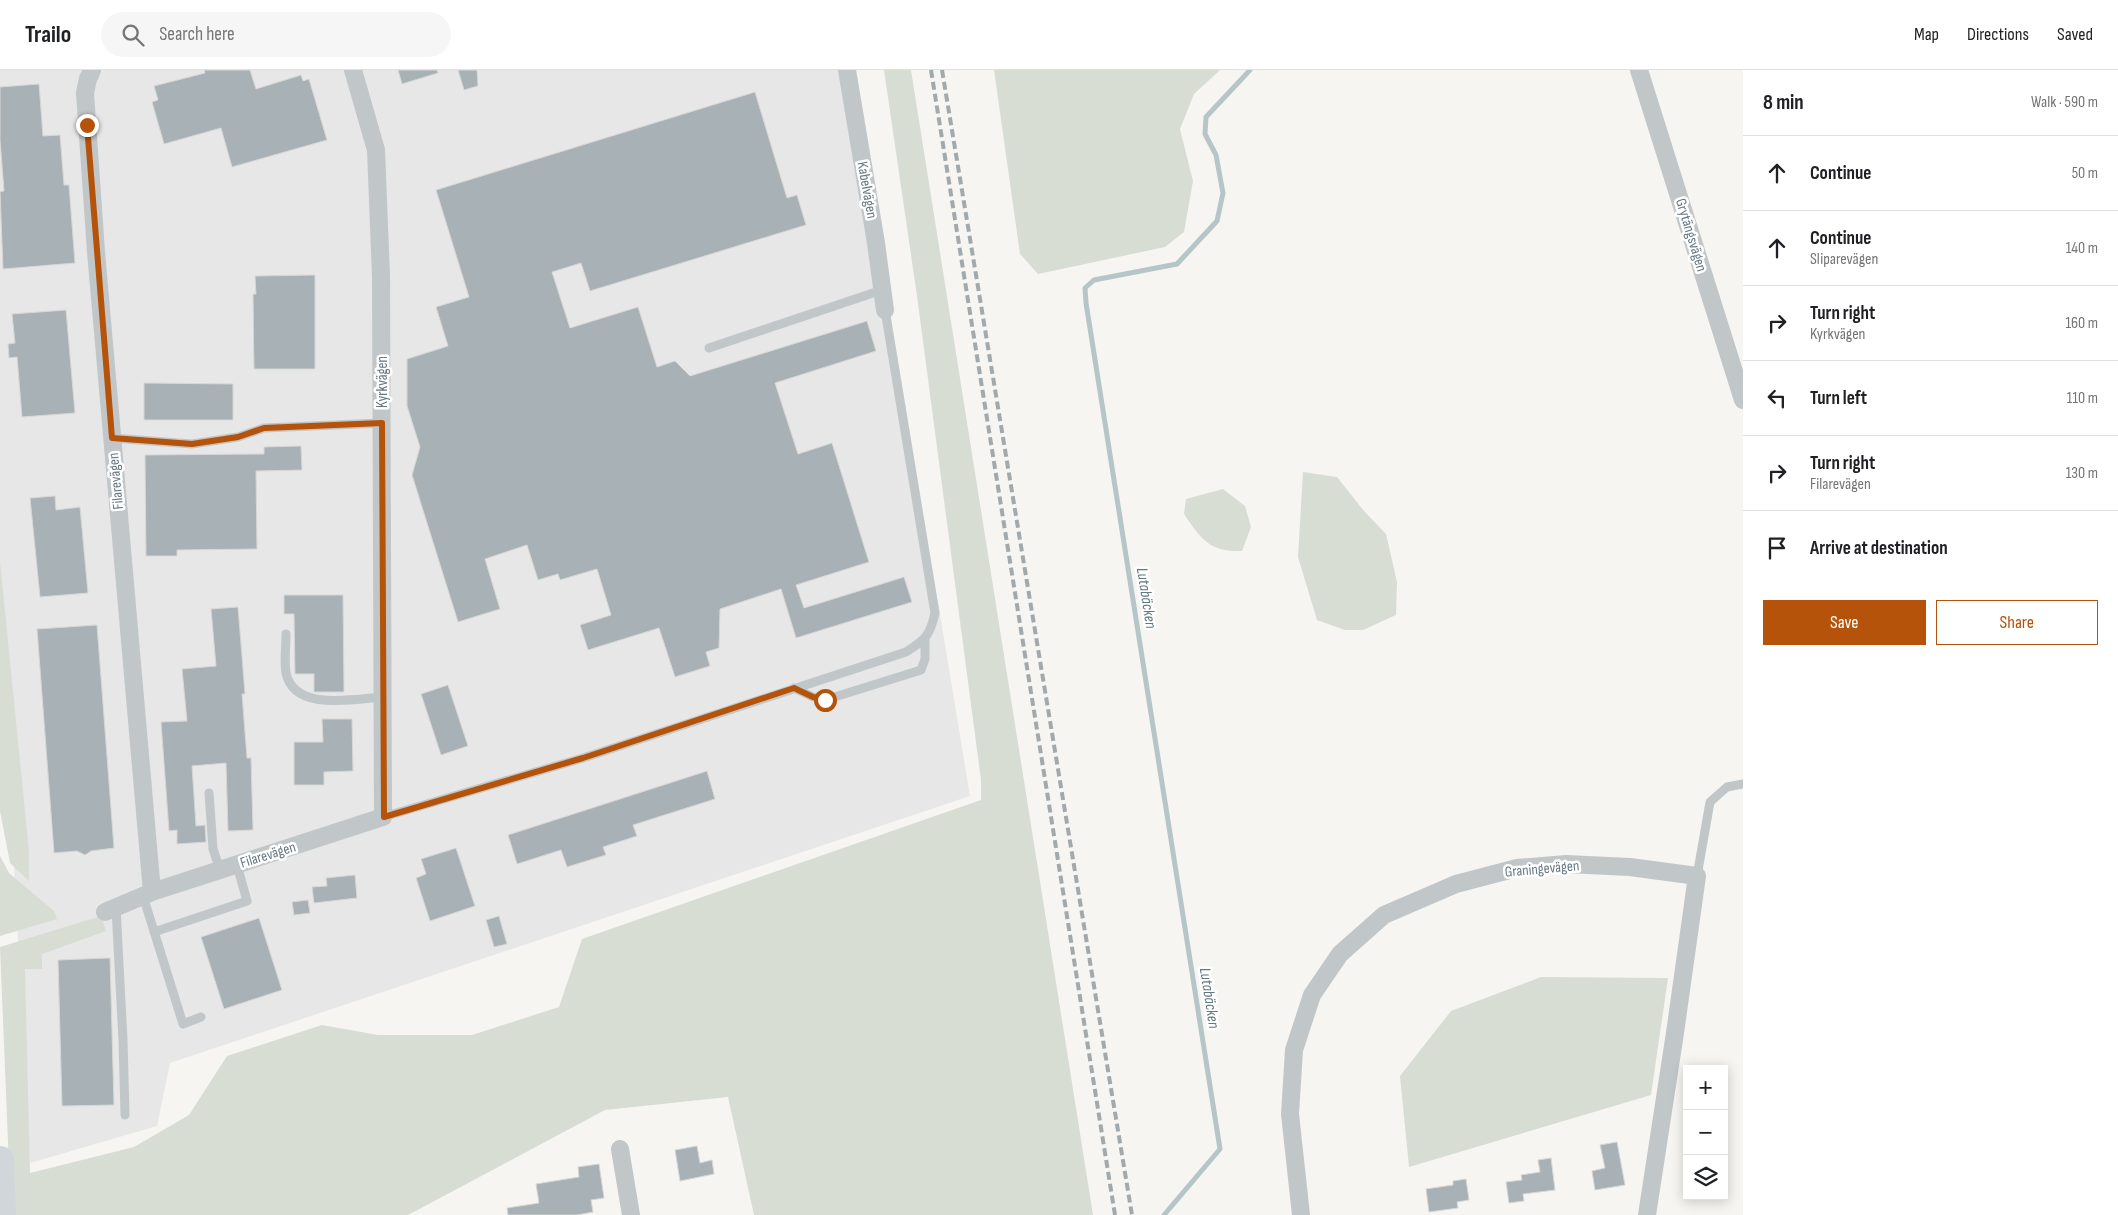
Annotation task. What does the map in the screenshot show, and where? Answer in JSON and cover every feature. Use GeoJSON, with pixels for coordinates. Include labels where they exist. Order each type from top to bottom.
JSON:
{"type":"FeatureCollection","features":[{"type":"Feature","properties":{"kind":"highway"},"geometry":{"type":"LineString","coordinates":[[0,1160],[2,1215]]}},
{"type":"Feature","properties":{"kind":"street","name":"Filarevägen"},"geometry":{"type":"LineString","coordinates":[[92,70],[85,93],[87,125],[147,894]]}},
{"type":"Feature","properties":{"kind":"street","name":"Kyrkvägen"},"geometry":{"type":"LineString","coordinates":[[353,70],[376,150],[381,276],[384,817]]}},
{"type":"Feature","properties":{"kind":"street","name":"Kabelvägen"},"geometry":{"type":"LineString","coordinates":[[847,70],[876,242],[885,310]]}},
{"type":"Feature","properties":{"kind":"street","name":"Grytängsvägen"},"geometry":{"type":"LineString","coordinates":[[1639,70],[1743,400]]}},
{"type":"Feature","properties":{"kind":"street","name":"Filarevägen"},"geometry":{"type":"LineString","coordinates":[[110,910],[147,894],[384,817]]}},
{"type":"Feature","properties":{"kind":"street","name":"Graningevägen"},"geometry":{"type":"LineString","coordinates":[[1301,1215],[1290,1114],[1294,1050],[1312,996],[1340,954],[1384,915],[1456,884],[1517,868],[1575,864],[1630,867],[1697,876]]}},
{"type":"Feature","properties":{"kind":"street"},"geometry":{"type":"LineString","coordinates":[[1647,1215],[1697,876]]}},
{"type":"Feature","properties":{"kind":"street"},"geometry":{"type":"LineString","coordinates":[[620,1149],[631,1215]]}},
{"type":"Feature","properties":{"kind":"lane"},"geometry":{"type":"LineString","coordinates":[[709,348],[882,290]]}},
{"type":"Feature","properties":{"kind":"lane"},"geometry":{"type":"LineString","coordinates":[[384,817],[583,758],[906,652],[924,640],[932,628],[934,613],[885,310]]}},
{"type":"Feature","properties":{"kind":"lane"},"geometry":{"type":"LineString","coordinates":[[112,438],[192,444],[238,437],[264,428],[382,423]]}},
{"type":"Feature","properties":{"kind":"lane"},"geometry":{"type":"LineString","coordinates":[[286,634],[286,673],[290,683],[298,693],[317,700],[383,697]]}},
{"type":"Feature","properties":{"kind":"lane"},"geometry":{"type":"LineString","coordinates":[[794,688],[813,697],[825,700],[921,670],[925,659],[924,640]]}},
{"type":"Feature","properties":{"kind":"lane"},"geometry":{"type":"LineString","coordinates":[[1697,876],[1710,802],[1727,787],[1743,784]]}},
{"type":"Feature","properties":{"kind":"lane"},"geometry":{"type":"LineString","coordinates":[[209,793],[213,849],[220,870]]}},
{"type":"Feature","properties":{"kind":"lane"},"geometry":{"type":"LineString","coordinates":[[154,932],[247,901],[237,865]]}},
{"type":"Feature","properties":{"kind":"lane"},"geometry":{"type":"LineString","coordinates":[[147,894],[154,932],[183,1024],[201,1017]]}},
{"type":"Feature","properties":{"kind":"lane"},"geometry":{"type":"LineString","coordinates":[[110,910],[123,1040],[125,1115]]}},
{"type":"Feature","properties":{"kind":"shaded area"},"geometry":{"type":"Polygon","coordinates":[[[0,70],[850,70],[970,796],[170,1063],[157,1126],[30,1163],[0,605],[0,70]]]}},
{"type":"Feature","properties":{"kind":"shaded area"},"geometry":{"type":"Polygon","coordinates":[[[884,70],[911,70],[1093,1215],[754,1215],[728,1097],[605,1110],[408,1215],[11,1215],[0,947],[101,916],[106,931],[42,954],[42,969],[25,969],[30,1173],[134,1147],[189,1115],[227,1056],[322,1025],[378,1035],[472,1035],[559,1007],[582,939],[981,800],[981,780],[917,296],[884,70]]]}},
{"type":"Feature","properties":{"kind":"shaded area"},"geometry":{"type":"Polygon","coordinates":[[[994,70],[1220,70],[1194,94],[1180,129],[1193,181],[1184,232],[1165,247],[1038,274],[1020,254],[994,70]]]}},
{"type":"Feature","properties":{"kind":"shaded area"},"geometry":{"type":"Polygon","coordinates":[[[1303,472],[1337,477],[1364,511],[1386,534],[1397,582],[1396,615],[1363,630],[1345,630],[1317,620],[1298,557],[1303,472]]]}},
{"type":"Feature","properties":{"kind":"shaded area"},"geometry":{"type":"Polygon","coordinates":[[[1223,489],[1245,506],[1251,527],[1242,551],[1221,549],[1207,542],[1184,514],[1186,499],[1223,489]]]}},
{"type":"Feature","properties":{"kind":"shaded area"},"geometry":{"type":"Polygon","coordinates":[[[0,561],[29,851],[29,881],[10,863],[0,811],[0,561]]]}},
{"type":"Feature","properties":{"kind":"shaded area"},"geometry":{"type":"Polygon","coordinates":[[[0,856],[9,873],[54,911],[57,919],[0,936],[0,856]]]}},
{"type":"Feature","properties":{"kind":"shaded area"},"geometry":{"type":"Polygon","coordinates":[[[1541,977],[1668,978],[1651,1095],[1409,1167],[1400,1076],[1451,1011],[1541,977]]]}},
{"type":"Feature","properties":{"kind":"building"},"geometry":{"type":"Polygon","coordinates":[[[204,70],[250,70],[256,89],[301,75],[303,81],[309,79],[327,140],[232,167],[221,128],[164,144],[152,102],[158,100],[154,86],[205,73],[204,70]]]}},
{"type":"Feature","properties":{"kind":"building"},"geometry":{"type":"Polygon","coordinates":[[[398,70],[437,70],[438,73],[402,84],[398,70]]]}},
{"type":"Feature","properties":{"kind":"building"},"geometry":{"type":"Polygon","coordinates":[[[458,70],[477,70],[478,86],[464,90],[458,70]]]}},
{"type":"Feature","properties":{"kind":"building"},"geometry":{"type":"Polygon","coordinates":[[[39,84],[43,136],[60,135],[64,185],[69,185],[75,263],[3,269],[0,192],[4,191],[0,140],[0,87],[39,84]]]}},
{"type":"Feature","properties":{"kind":"building"},"geometry":{"type":"Polygon","coordinates":[[[755,92],[787,198],[797,195],[806,225],[590,291],[581,263],[552,272],[570,328],[638,307],[657,367],[675,361],[690,376],[867,321],[876,351],[775,383],[798,454],[832,443],[869,562],[796,585],[804,608],[904,577],[912,602],[796,638],[781,589],[720,609],[719,648],[706,652],[710,666],[675,677],[659,628],[588,650],[580,625],[611,615],[597,569],[560,580],[558,574],[538,580],[527,545],[485,559],[500,609],[458,622],[412,475],[420,447],[407,406],[407,359],[448,346],[436,307],[469,297],[436,190],[755,92]]]}},
{"type":"Feature","properties":{"kind":"building"},"geometry":{"type":"Polygon","coordinates":[[[315,275],[315,369],[254,369],[253,294],[256,294],[255,276],[315,275]]]}},
{"type":"Feature","properties":{"kind":"building"},"geometry":{"type":"Polygon","coordinates":[[[66,310],[75,413],[22,417],[17,357],[9,358],[8,344],[15,343],[12,314],[66,310]]]}},
{"type":"Feature","properties":{"kind":"building"},"geometry":{"type":"Polygon","coordinates":[[[144,383],[233,384],[233,420],[144,420],[144,383]]]}},
{"type":"Feature","properties":{"kind":"building"},"geometry":{"type":"Polygon","coordinates":[[[301,446],[302,470],[256,471],[257,549],[177,550],[177,556],[146,556],[145,455],[264,454],[264,447],[301,446]]]}},
{"type":"Feature","properties":{"kind":"building"},"geometry":{"type":"Polygon","coordinates":[[[55,496],[56,510],[80,507],[88,593],[40,597],[30,498],[55,496]]]}},
{"type":"Feature","properties":{"kind":"building"},"geometry":{"type":"Polygon","coordinates":[[[284,595],[343,595],[344,692],[314,692],[314,674],[295,674],[294,614],[284,614],[284,595]]]}},
{"type":"Feature","properties":{"kind":"building"},"geometry":{"type":"Polygon","coordinates":[[[238,607],[245,694],[242,694],[247,758],[251,758],[253,830],[228,831],[226,763],[192,766],[196,826],[205,825],[206,842],[177,844],[177,830],[169,831],[161,722],[187,721],[182,669],[216,666],[211,609],[238,607]]]}},
{"type":"Feature","properties":{"kind":"building"},"geometry":{"type":"Polygon","coordinates":[[[97,625],[114,848],[91,851],[85,855],[77,851],[54,853],[37,629],[97,625]]]}},
{"type":"Feature","properties":{"kind":"building"},"geometry":{"type":"Polygon","coordinates":[[[448,685],[468,746],[441,755],[421,694],[448,685]]]}},
{"type":"Feature","properties":{"kind":"building"},"geometry":{"type":"Polygon","coordinates":[[[322,719],[352,719],[353,771],[324,772],[324,785],[294,785],[294,742],[323,742],[322,719]]]}},
{"type":"Feature","properties":{"kind":"building"},"geometry":{"type":"Polygon","coordinates":[[[707,771],[715,799],[633,825],[637,836],[603,847],[606,855],[567,867],[561,850],[517,864],[508,835],[707,771]]]}},
{"type":"Feature","properties":{"kind":"building"},"geometry":{"type":"Polygon","coordinates":[[[456,848],[475,906],[430,921],[416,878],[426,874],[421,859],[456,848]]]}},
{"type":"Feature","properties":{"kind":"building"},"geometry":{"type":"Polygon","coordinates":[[[355,875],[357,898],[314,903],[312,887],[327,886],[326,878],[355,875]]]}},
{"type":"Feature","properties":{"kind":"building"},"geometry":{"type":"Polygon","coordinates":[[[308,900],[310,913],[294,915],[292,902],[308,900]]]}},
{"type":"Feature","properties":{"kind":"building"},"geometry":{"type":"Polygon","coordinates":[[[499,916],[507,944],[494,947],[486,920],[499,916]]]}},
{"type":"Feature","properties":{"kind":"building"},"geometry":{"type":"Polygon","coordinates":[[[259,918],[282,990],[224,1009],[201,937],[259,918]]]}},
{"type":"Feature","properties":{"kind":"building"},"geometry":{"type":"Polygon","coordinates":[[[110,958],[114,1105],[62,1106],[58,960],[110,958]]]}},
{"type":"Feature","properties":{"kind":"building"},"geometry":{"type":"Polygon","coordinates":[[[1617,1142],[1625,1185],[1595,1190],[1592,1171],[1605,1168],[1600,1145],[1617,1142]]]}},
{"type":"Feature","properties":{"kind":"building"},"geometry":{"type":"Polygon","coordinates":[[[697,1146],[700,1163],[712,1160],[714,1174],[680,1181],[675,1150],[697,1146]]]}},
{"type":"Feature","properties":{"kind":"building"},"geometry":{"type":"Polygon","coordinates":[[[1551,1158],[1555,1190],[1523,1194],[1524,1201],[1509,1203],[1506,1182],[1522,1180],[1521,1175],[1540,1172],[1538,1160],[1551,1158]]]}},
{"type":"Feature","properties":{"kind":"building"},"geometry":{"type":"Polygon","coordinates":[[[599,1164],[604,1198],[591,1200],[593,1212],[577,1215],[508,1215],[507,1208],[539,1203],[536,1184],[579,1177],[578,1167],[599,1164]]]}},
{"type":"Feature","properties":{"kind":"building"},"geometry":{"type":"Polygon","coordinates":[[[1466,1179],[1469,1200],[1457,1202],[1458,1208],[1429,1212],[1426,1189],[1453,1185],[1453,1181],[1466,1179]]]}},
{"type":"Feature","properties":{"kind":"waterway","name":"Lutabäcken"},"geometry":{"type":"LineString","coordinates":[[1164,1215],[1220,1149],[1085,288],[1094,280],[1177,264],[1217,221],[1223,193],[1216,155],[1205,134],[1206,117],[1250,70]]}},
{"type":"Feature","properties":{"kind":"railway"},"geometry":{"type":"LineString","coordinates":[[931,70],[1115,1215]]}},
{"type":"Feature","properties":{"kind":"railway"},"geometry":{"type":"LineString","coordinates":[[942,70],[1132,1215]]}},
{"type":"Feature","properties":{"kind":"route"},"geometry":{"type":"LineString","coordinates":[[87,125],[112,438],[192,444],[238,437],[264,428],[382,423],[384,817],[583,758],[794,688],[813,697],[825,700]]}}]}
